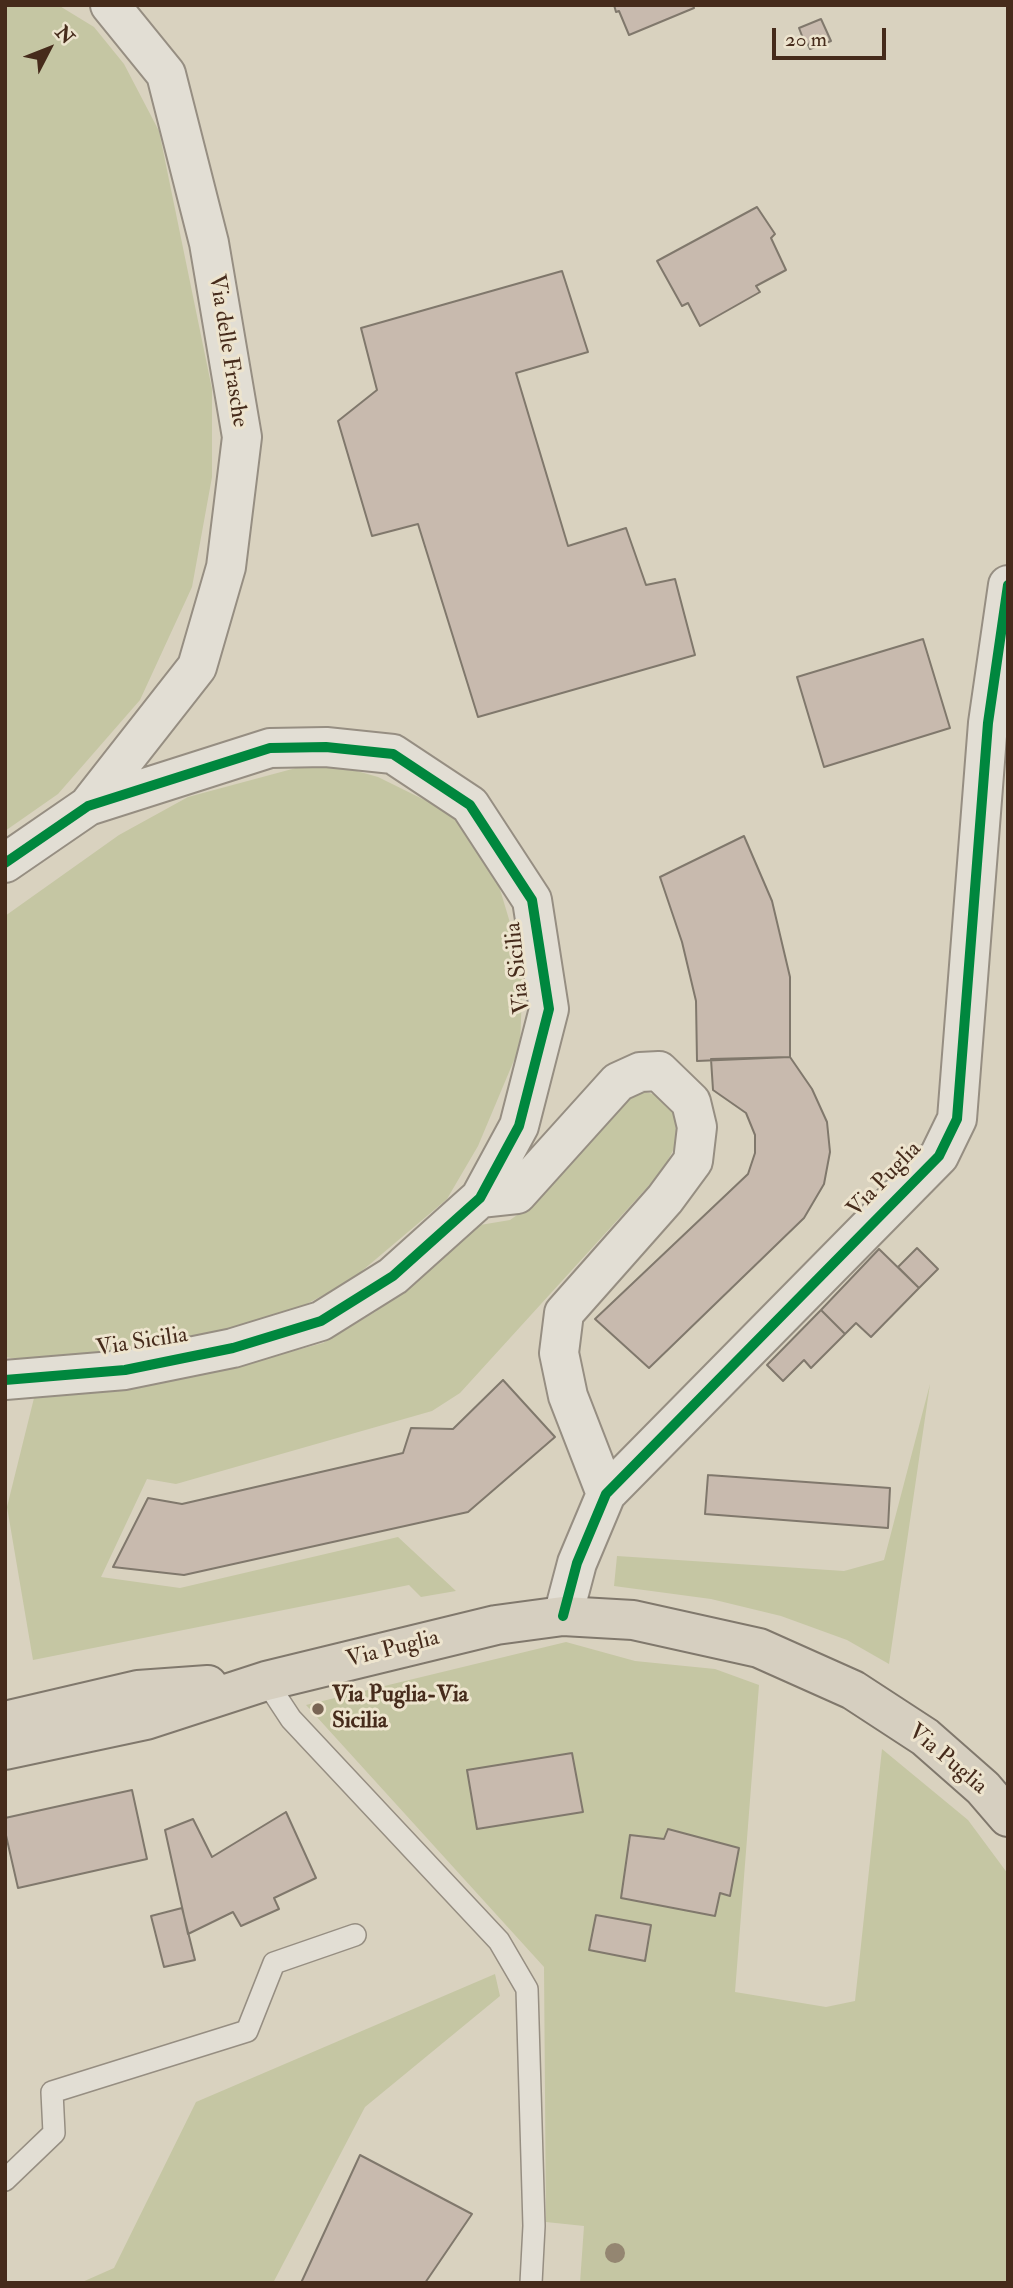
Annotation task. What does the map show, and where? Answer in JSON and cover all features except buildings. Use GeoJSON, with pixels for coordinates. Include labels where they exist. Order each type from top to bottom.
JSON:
{"type":"FeatureCollection","features":[{"type":"Feature","properties":{"kind":"main road","name":"Via Puglia"},"geometry":{"type":"LineString","coordinates":[[5,1750],[146,1720],[266,1681],[496,1625],[563,1616],[633,1620],[747,1644],[841,1685],[925,1737],[983,1788],[1008,1817]]}},
{"type":"Feature","properties":{"kind":"main road","name":"Via Puglia"},"geometry":{"type":"LineString","coordinates":[[5,1721],[138,1690],[266,1681]]}},
{"type":"Feature","properties":{"kind":"street","name":"Via delle Frasche"},"geometry":{"type":"LineString","coordinates":[[88,806],[197,667],[226,567],[242,437],[209,243],[166,74],[110,5]]}},
{"type":"Feature","properties":{"kind":"street","name":"Via Puglia"},"geometry":{"type":"LineString","coordinates":[[563,1616],[577,1563],[606,1494],[939,1156],[957,1119],[988,723],[1008,585]]}},
{"type":"Feature","properties":{"kind":"street","name":"Via Sicilia"},"geometry":{"type":"LineString","coordinates":[[5,863],[88,806],[270,748],[326,747],[393,754],[470,805],[532,900],[549,1009],[519,1126],[481,1198],[393,1276],[321,1321],[233,1348],[125,1370],[5,1380]]}},
{"type":"Feature","properties":{"kind":"street"},"geometry":{"type":"LineString","coordinates":[[481,1198],[517,1194],[618,1082],[639,1072],[659,1071],[691,1102],[697,1127],[693,1161],[665,1199],[564,1313],[559,1353],[568,1396],[606,1494]]}},
{"type":"Feature","properties":{"kind":"lane"},"geometry":{"type":"LineString","coordinates":[[266,1681],[291,1719],[499,1941],[527,1989],[534,2226],[531,2283]]}},
{"type":"Feature","properties":{"kind":"lane"},"geometry":{"type":"LineString","coordinates":[[5,2180],[54,2133],[52,2092],[247,2031],[274,1964],[355,1935]]}},
{"type":"Feature","properties":{"kind":"green space"},"geometry":{"type":"Polygon","coordinates":[[[5,5],[58,5],[94,27],[124,64],[159,131],[212,389],[212,477],[192,587],[140,700],[58,794],[5,831],[5,5]]]}},
{"type":"Feature","properties":{"kind":"green space"},"geometry":{"type":"Polygon","coordinates":[[[322,761],[378,777],[453,814],[496,876],[523,966],[520,1046],[478,1146],[447,1199],[350,1281],[280,1318],[146,1350],[24,1360],[5,1357],[5,916],[119,835],[188,797],[322,761]]]}},
{"type":"Feature","properties":{"kind":"green space"},"geometry":{"type":"Polygon","coordinates":[[[638,1090],[664,1097],[680,1118],[678,1141],[662,1171],[460,1393],[432,1411],[176,1484],[147,1479],[101,1577],[180,1588],[398,1537],[456,1591],[421,1597],[409,1585],[33,1660],[7,1507],[34,1398],[124,1386],[260,1360],[323,1343],[375,1312],[421,1278],[474,1226],[510,1220],[536,1202],[614,1105],[638,1090]]]}},
{"type":"Feature","properties":{"kind":"green space"},"geometry":{"type":"Polygon","coordinates":[[[930,1384],[889,1664],[847,1640],[781,1616],[711,1599],[614,1586],[617,1556],[844,1571],[884,1560],[930,1384]]]}},
{"type":"Feature","properties":{"kind":"green space"},"geometry":{"type":"Polygon","coordinates":[[[566,1642],[635,1661],[715,1669],[759,1685],[735,1992],[826,2007],[855,2001],[882,1749],[968,1820],[1008,1874],[1008,2283],[580,2283],[584,2226],[546,2222],[544,1967],[306,1705],[566,1642]]]}},
{"type":"Feature","properties":{"kind":"green space"},"geometry":{"type":"Polygon","coordinates":[[[495,1974],[500,1996],[365,2107],[273,2283],[80,2283],[114,2268],[196,2102],[495,1974]]]}},
{"type":"Feature","properties":{"kind":"cycle path"},"geometry":{"type":"LineString","coordinates":[[563,1616],[577,1563],[606,1494],[939,1156],[957,1119],[988,723],[1008,585]]}},
{"type":"Feature","properties":{"kind":"cycle path"},"geometry":{"type":"LineString","coordinates":[[5,863],[88,806],[270,748],[326,747],[393,754],[470,805],[532,900],[549,1009],[519,1126],[480,1198],[393,1276],[321,1321],[233,1348],[125,1370],[5,1380]]}},
{"type":"Feature","properties":{"kind":"place","name":"Via Puglia-Via Sicilia"},"geometry":{"type":"Point","coordinates":[318,1709]}}]}
